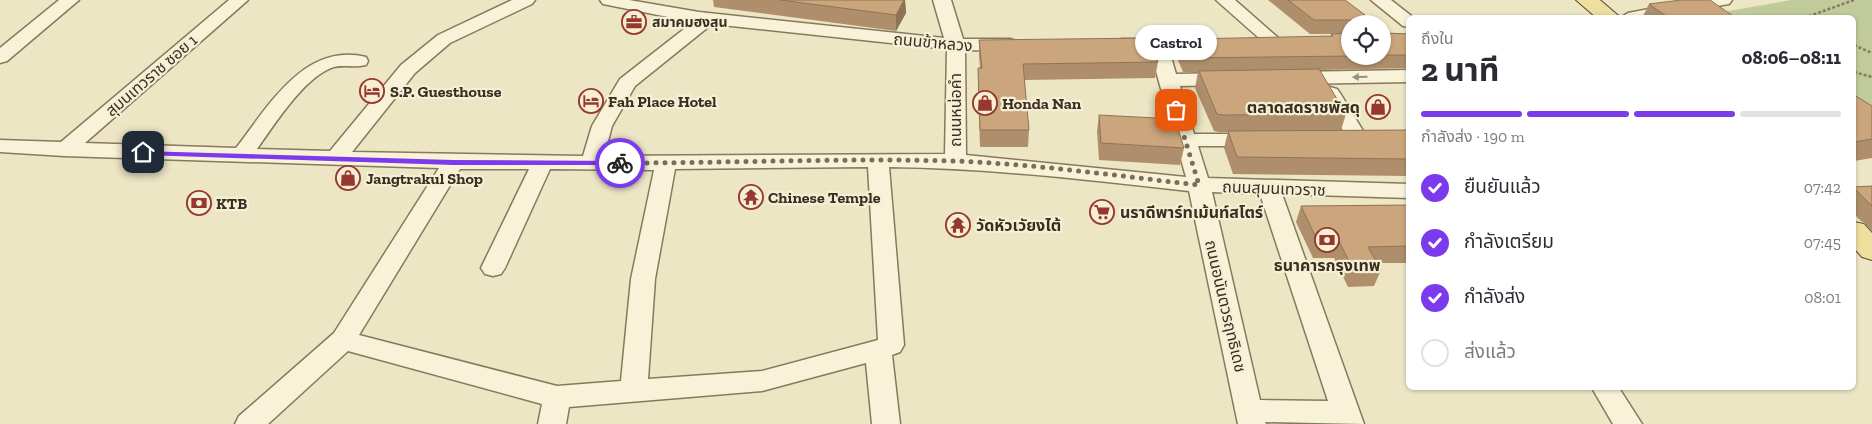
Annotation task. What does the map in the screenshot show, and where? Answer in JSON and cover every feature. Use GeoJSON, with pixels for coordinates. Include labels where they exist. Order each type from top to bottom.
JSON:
{"type":"FeatureCollection","features":[{"type":"Feature","properties":{"kind":"main road"},"geometry":{"type":"LineString","coordinates":[[1587,0],[1607,15]]}},
{"type":"Feature","properties":{"kind":"main road"},"geometry":{"type":"LineString","coordinates":[[1856,233],[1872,250]]}},
{"type":"Feature","properties":{"kind":"street"},"geometry":{"type":"LineString","coordinates":[[0,57],[70,0]]}},
{"type":"Feature","properties":{"kind":"street","name":"สุมนเทวราช ซอย 1"},"geometry":{"type":"LineString","coordinates":[[64,150],[239,0]]}},
{"type":"Feature","properties":{"kind":"street"},"geometry":{"type":"LineString","coordinates":[[336,158],[408,69],[444,39],[526,0]]}},
{"type":"Feature","properties":{"kind":"street","name":"ถนนข้าหลวง"},"geometry":{"type":"LineString","coordinates":[[612,0],[650,11],[956,46],[1023,45]]}},
{"type":"Feature","properties":{"kind":"street","name":"ถนนหน่อคำ"},"geometry":{"type":"LineString","coordinates":[[942,0],[956,46],[955,161]]}},
{"type":"Feature","properties":{"kind":"street"},"geometry":{"type":"LineString","coordinates":[[1225,0],[1274,42]]}},
{"type":"Feature","properties":{"kind":"street"},"geometry":{"type":"LineString","coordinates":[[1380,0],[1406,20]]}},
{"type":"Feature","properties":{"kind":"street"},"geometry":{"type":"LineString","coordinates":[[1644,15],[1722,0]]}},
{"type":"Feature","properties":{"kind":"street"},"geometry":{"type":"LineString","coordinates":[[591,163],[602,126],[627,83],[709,18]]}},
{"type":"Feature","properties":{"kind":"street"},"geometry":{"type":"LineString","coordinates":[[1245,43],[1293,42]]}},
{"type":"Feature","properties":{"kind":"street"},"geometry":{"type":"LineString","coordinates":[[1100,45],[1226,43]]}},
{"type":"Feature","properties":{"kind":"street","name":"ถนนอนันตวรฤทธิเดช"},"geometry":{"type":"LineString","coordinates":[[1158,45],[1199,185],[1251,417]]}},
{"type":"Feature","properties":{"kind":"street"},"geometry":{"type":"LineString","coordinates":[[241,155],[300,83],[314,70],[330,62],[359,61]]}},
{"type":"Feature","properties":{"kind":"street"},"geometry":{"type":"LineString","coordinates":[[1273,79],[1406,76]]}},
{"type":"Feature","properties":{"kind":"street"},"geometry":{"type":"LineString","coordinates":[[1321,78],[1357,139]]}},
{"type":"Feature","properties":{"kind":"street"},"geometry":{"type":"LineString","coordinates":[[1167,80],[1244,79]]}},
{"type":"Feature","properties":{"kind":"street"},"geometry":{"type":"LineString","coordinates":[[1185,140],[1281,139]]}},
{"type":"Feature","properties":{"kind":"street","name":"ถนนสุมนเทวราช"},"geometry":{"type":"LineString","coordinates":[[2,149],[453,162],[955,161],[1044,168],[1199,185],[1406,191]]}},
{"type":"Feature","properties":{"kind":"street"},"geometry":{"type":"LineString","coordinates":[[878,160],[886,424]]}},
{"type":"Feature","properties":{"kind":"street"},"geometry":{"type":"LineString","coordinates":[[249,424],[343,340],[453,162]]}},
{"type":"Feature","properties":{"kind":"street"},"geometry":{"type":"LineString","coordinates":[[493,268],[542,163]]}},
{"type":"Feature","properties":{"kind":"street"},"geometry":{"type":"LineString","coordinates":[[634,391],[643,279],[666,163]]}},
{"type":"Feature","properties":{"kind":"street"},"geometry":{"type":"LineString","coordinates":[[1251,417],[1348,418],[1269,188]]}},
{"type":"Feature","properties":{"kind":"street"},"geometry":{"type":"LineString","coordinates":[[343,340],[557,397],[762,381],[885,347]]}},
{"type":"Feature","properties":{"kind":"street"},"geometry":{"type":"LineString","coordinates":[[1606,390],[1628,424]]}},
{"type":"Feature","properties":{"kind":"street"},"geometry":{"type":"LineString","coordinates":[[552,424],[557,397]]}},
{"type":"Feature","properties":{"kind":"path"},"geometry":{"type":"LineString","coordinates":[[1812,15],[1854,0]]}},
{"type":"Feature","properties":{"kind":"path"},"geometry":{"type":"LineString","coordinates":[[1856,45],[1872,53]]}},
{"type":"Feature","properties":{"kind":"path"},"geometry":{"type":"LineString","coordinates":[[1856,73],[1872,77]]}},
{"type":"Feature","properties":{"kind":"green space"},"geometry":{"type":"Polygon","coordinates":[[[1791,0],[1872,0],[1872,125],[1856,125],[1856,15],[1706,15],[1791,0]]]}},
{"type":"Feature","properties":{"kind":"building"},"geometry":{"type":"Polygon","coordinates":[[[780,0],[904,0],[896,15],[780,0]]]}},
{"type":"Feature","properties":{"kind":"building"},"geometry":{"type":"Polygon","coordinates":[[[1288,0],[1345,0],[1365,15],[1341,15],[1341,20],[1314,20],[1288,0]]]}},
{"type":"Feature","properties":{"kind":"building"},"geometry":{"type":"Polygon","coordinates":[[[1681,0],[1710,0],[1732,15],[1665,15],[1649,4],[1681,0]]]}},
{"type":"Feature","properties":{"kind":"building"},"geometry":{"type":"Polygon","coordinates":[[[1341,33],[1341,56],[1185,58],[1179,45],[1188,39],[1333,36],[1331,34],[1341,33]]]}},
{"type":"Feature","properties":{"kind":"building"},"geometry":{"type":"Polygon","coordinates":[[[1391,33],[1406,34],[1406,55],[1391,55],[1391,33]]]}},
{"type":"Feature","properties":{"kind":"building"},"geometry":{"type":"Polygon","coordinates":[[[1150,38],[1158,62],[1023,64],[1029,130],[980,130],[978,68],[982,68],[979,40],[1150,38]]]}},
{"type":"Feature","properties":{"kind":"building"},"geometry":{"type":"Polygon","coordinates":[[[1319,69],[1346,114],[1217,114],[1199,71],[1319,69]]]}},
{"type":"Feature","properties":{"kind":"building"},"geometry":{"type":"Polygon","coordinates":[[[1856,96],[1872,106],[1872,139],[1856,142],[1856,96]]]}},
{"type":"Feature","properties":{"kind":"building"},"geometry":{"type":"Polygon","coordinates":[[[1099,115],[1175,119],[1184,148],[1101,143],[1099,115]]]}},
{"type":"Feature","properties":{"kind":"building"},"geometry":{"type":"Polygon","coordinates":[[[1406,130],[1406,159],[1237,157],[1228,131],[1406,130]]]}},
{"type":"Feature","properties":{"kind":"building"},"geometry":{"type":"Polygon","coordinates":[[[1872,186],[1872,206],[1856,190],[1856,187],[1872,186]]]}},
{"type":"Feature","properties":{"kind":"building"},"geometry":{"type":"Polygon","coordinates":[[[1406,205],[1406,246],[1368,247],[1381,270],[1354,271],[1339,241],[1318,242],[1301,206],[1406,205]]]}},
{"type":"Feature","properties":{"kind":"way so far"},"geometry":{"type":"LineString","coordinates":[[620,163],[955,161],[1044,168],[1199,185],[1176,110]]}},
{"type":"Feature","properties":{"kind":"place","name":"สมาคมฮงสุน"},"geometry":{"type":"Point","coordinates":[634,22]}},
{"type":"Feature","properties":{"kind":"place","name":"S.P. Guesthouse"},"geometry":{"type":"Point","coordinates":[372,91]}},
{"type":"Feature","properties":{"kind":"place","name":"Fah Place Hotel"},"geometry":{"type":"Point","coordinates":[591,101]}},
{"type":"Feature","properties":{"kind":"place","name":"Honda Nan"},"geometry":{"type":"Point","coordinates":[985,103]}},
{"type":"Feature","properties":{"kind":"place","name":"ตลาดสดราชพัสดุ"},"geometry":{"type":"Point","coordinates":[1378,107]}},
{"type":"Feature","properties":{"kind":"place","name":"Castrol"},"geometry":{"type":"Point","coordinates":[1176,110]}},
{"type":"Feature","properties":{"kind":"place","name":"Jangtrakul Shop"},"geometry":{"type":"Point","coordinates":[348,178]}},
{"type":"Feature","properties":{"kind":"place","name":"Chinese Temple"},"geometry":{"type":"Point","coordinates":[751,197]}},
{"type":"Feature","properties":{"kind":"place","name":"KTB"},"geometry":{"type":"Point","coordinates":[199,203]}},
{"type":"Feature","properties":{"kind":"place","name":"นราดีพาร์ทเม้นท์สโตร์"},"geometry":{"type":"Point","coordinates":[1102,212]}},
{"type":"Feature","properties":{"kind":"place","name":"วัดหัวเวัยงไต้"},"geometry":{"type":"Point","coordinates":[958,225]}},
{"type":"Feature","properties":{"kind":"place","name":"ธนาคารกรุงเทพ"},"geometry":{"type":"Point","coordinates":[1327,240]}},
{"type":"Feature","properties":{"kind":"route"},"geometry":{"type":"LineString","coordinates":[[143,152],[453,162],[620,163]]}}]}
